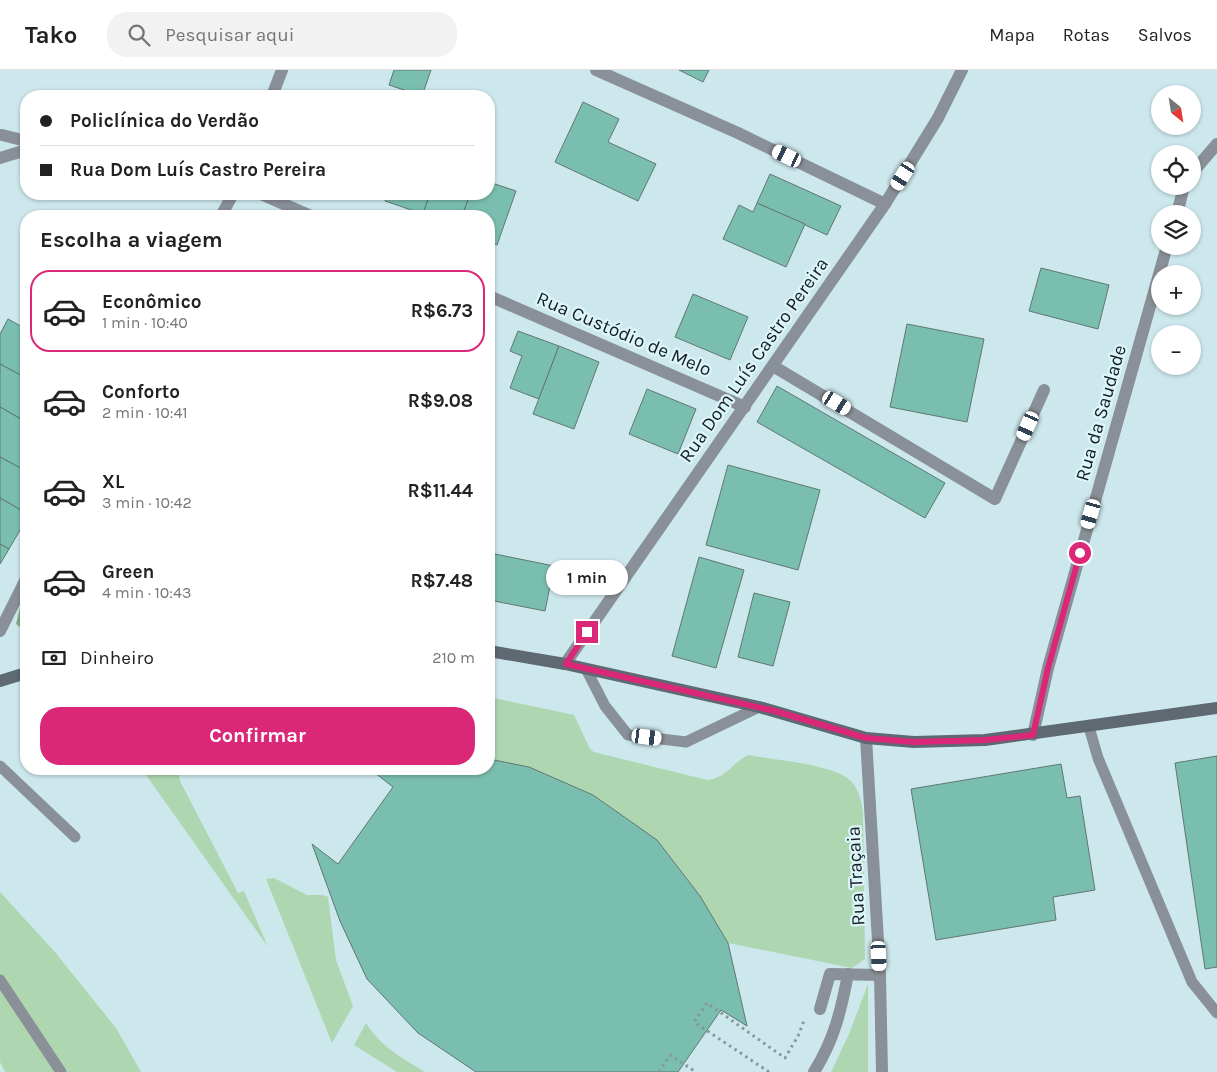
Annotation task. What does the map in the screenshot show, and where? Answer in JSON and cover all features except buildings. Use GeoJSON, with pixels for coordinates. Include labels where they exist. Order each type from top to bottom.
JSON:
{"type":"FeatureCollection","features":[{"type":"Feature","properties":{"kind":"street"},"geometry":{"type":"LineString","coordinates":[[274,90],[282,70]]}},
{"type":"Feature","properties":{"kind":"street"},"geometry":{"type":"LineString","coordinates":[[596,70],[738,133],[885,204]]}},
{"type":"Feature","properties":{"kind":"street","name":"Rua Dom Luís Castro Pereira"},"geometry":{"type":"LineString","coordinates":[[566,664],[885,204],[938,118],[962,70]]}},
{"type":"Feature","properties":{"kind":"street"},"geometry":{"type":"LineString","coordinates":[[0,152],[3,145],[1,134],[20,139]]}},
{"type":"Feature","properties":{"kind":"street"},"geometry":{"type":"LineString","coordinates":[[1201,163],[1217,144]]}},
{"type":"Feature","properties":{"kind":"street"},"geometry":{"type":"LineString","coordinates":[[0,158],[20,152]]}},
{"type":"Feature","properties":{"kind":"street"},"geometry":{"type":"LineString","coordinates":[[275,200],[297,210]]}},
{"type":"Feature","properties":{"kind":"street","name":"Rua da Saudade"},"geometry":{"type":"LineString","coordinates":[[1033,735],[1048,668],[1164,255]]}},
{"type":"Feature","properties":{"kind":"street","name":"Rua Custódio de Melo"},"geometry":{"type":"LineString","coordinates":[[495,299],[745,407]]}},
{"type":"Feature","properties":{"kind":"street"},"geometry":{"type":"LineString","coordinates":[[773,366],[996,499],[1044,390]]}},
{"type":"Feature","properties":{"kind":"street"},"geometry":{"type":"LineString","coordinates":[[0,631],[20,591]]}},
{"type":"Feature","properties":{"kind":"street"},"geometry":{"type":"LineString","coordinates":[[495,652],[566,664],[759,707],[866,738],[923,742],[985,740],[1033,735],[1217,708]]}},
{"type":"Feature","properties":{"kind":"street"},"geometry":{"type":"LineString","coordinates":[[0,681],[20,675]]}},
{"type":"Feature","properties":{"kind":"street","name":"Rua Traçaia"},"geometry":{"type":"LineString","coordinates":[[866,738],[880,975],[882,1072]]}},
{"type":"Feature","properties":{"kind":"street"},"geometry":{"type":"LineString","coordinates":[[820,1009],[830,974],[880,975]]}},
{"type":"Feature","properties":{"kind":"street"},"geometry":{"type":"LineString","coordinates":[[814,1072],[823,1058],[838,1022],[848,974]]}},
{"type":"Feature","properties":{"kind":"lane"},"geometry":{"type":"LineString","coordinates":[[586,669],[605,706],[628,735],[686,742],[759,707]]}},
{"type":"Feature","properties":{"kind":"lane"},"geometry":{"type":"LineString","coordinates":[[1089,727],[1098,758],[1192,982],[1217,1013]]}},
{"type":"Feature","properties":{"kind":"lane"},"geometry":{"type":"LineString","coordinates":[[0,766],[75,837]]}},
{"type":"Feature","properties":{"kind":"lane"},"geometry":{"type":"LineString","coordinates":[[0,980],[61,1072]]}},
{"type":"Feature","properties":{"kind":"path"},"geometry":{"type":"LineString","coordinates":[[769,1072],[694,1022],[707,1004],[785,1058],[798,1036],[809,1006],[820,1009]]}},
{"type":"Feature","properties":{"kind":"path"},"geometry":{"type":"LineString","coordinates":[[660,1072],[670,1055],[696,1072]]}},
{"type":"Feature","properties":{"kind":"green space"},"geometry":{"type":"Polygon","coordinates":[[[20,608],[20,627],[16,624],[20,608]]]}},
{"type":"Feature","properties":{"kind":"green space"},"geometry":{"type":"Polygon","coordinates":[[[495,698],[574,715],[590,749],[594,752],[707,780],[721,776],[749,755],[818,767],[843,775],[856,788],[863,810],[865,959],[852,968],[728,943],[700,896],[657,840],[593,795],[529,767],[495,760],[495,698]]]}},
{"type":"Feature","properties":{"kind":"green space"},"geometry":{"type":"Polygon","coordinates":[[[146,775],[179,775],[180,781],[238,893],[244,891],[268,947],[146,775]]]}},
{"type":"Feature","properties":{"kind":"green space"},"geometry":{"type":"Polygon","coordinates":[[[274,878],[307,895],[323,895],[328,897],[336,960],[353,1006],[332,1043],[266,879],[274,878]]]}},
{"type":"Feature","properties":{"kind":"green space"},"geometry":{"type":"Polygon","coordinates":[[[0,892],[54,951],[116,1028],[141,1072],[5,1072],[0,1062],[0,892]]]}},
{"type":"Feature","properties":{"kind":"green space"},"geometry":{"type":"Polygon","coordinates":[[[868,984],[868,1072],[831,1072],[849,1034],[868,984]]]}},
{"type":"Feature","properties":{"kind":"green space"},"geometry":{"type":"Polygon","coordinates":[[[366,1023],[385,1045],[425,1072],[397,1072],[354,1045],[366,1023]]]}},
{"type":"Feature","properties":{"kind":"route"},"geometry":{"type":"LineString","coordinates":[[587,632],[566,664],[775,711],[866,738],[914,742],[985,740],[1033,735],[1048,668],[1080,553]]}}]}
